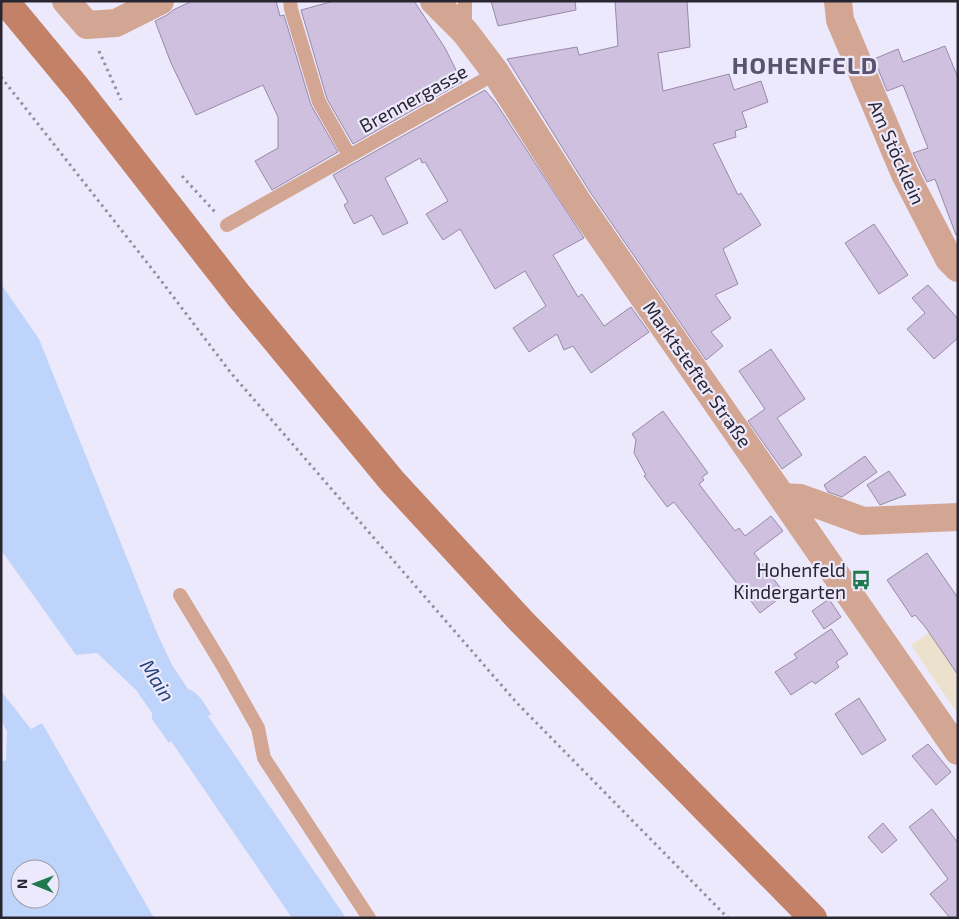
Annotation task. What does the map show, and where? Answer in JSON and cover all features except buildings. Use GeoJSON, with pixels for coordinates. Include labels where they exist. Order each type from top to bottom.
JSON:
{"type":"FeatureCollection","features":[{"type":"Feature","properties":{"kind":"main road"},"geometry":{"type":"LineString","coordinates":[[5,1],[77,88],[239,296],[392,481],[522,622],[813,918]]}},
{"type":"Feature","properties":{"kind":"street"},"geometry":{"type":"LineString","coordinates":[[66,1],[87,25],[116,24],[160,1]]}},
{"type":"Feature","properties":{"kind":"street","name":"Marktstefter Straße"},"geometry":{"type":"LineString","coordinates":[[434,1],[465,32],[496,73],[577,201],[958,751]]}},
{"type":"Feature","properties":{"kind":"street","name":"Am Stöcklein"},"geometry":{"type":"LineString","coordinates":[[838,1],[840,20],[905,174],[948,259],[958,268]]}},
{"type":"Feature","properties":{"kind":"street"},"geometry":{"type":"LineString","coordinates":[[783,497],[800,498],[863,521],[958,517]]}},
{"type":"Feature","properties":{"kind":"lane","name":"Brennergasse"},"geometry":{"type":"LineString","coordinates":[[290,1],[291,10],[319,102],[349,155]]}},
{"type":"Feature","properties":{"kind":"lane"},"geometry":{"type":"LineString","coordinates":[[465,1],[465,32]]}},
{"type":"Feature","properties":{"kind":"lane","name":"Brennergasse"},"geometry":{"type":"LineString","coordinates":[[227,225],[496,73]]}},
{"type":"Feature","properties":{"kind":"lane"},"geometry":{"type":"LineString","coordinates":[[180,595],[258,728],[264,758],[369,918]]}},
{"type":"Feature","properties":{"kind":"path"},"geometry":{"type":"LineString","coordinates":[[87,25],[124,106]]}},
{"type":"Feature","properties":{"kind":"path"},"geometry":{"type":"LineString","coordinates":[[1,77],[156,274],[237,381],[516,702],[728,918]]}},
{"type":"Feature","properties":{"kind":"path"},"geometry":{"type":"LineString","coordinates":[[180,174],[227,225]]}},
{"type":"Feature","properties":{"kind":"shaded area"},"geometry":{"type":"Polygon","coordinates":[[[958,613],[958,714],[911,645],[958,613]]]}},
{"type":"Feature","properties":{"kind":"water","name":"Main"},"geometry":{"type":"Polygon","coordinates":[[[1,284],[39,339],[157,633],[172,665],[188,689],[199,696],[204,703],[211,714],[208,716],[346,918],[292,918],[171,741],[169,743],[152,719],[152,713],[136,690],[97,653],[76,655],[1,550],[1,284]]]}},
{"type":"Feature","properties":{"kind":"water"},"geometry":{"type":"Polygon","coordinates":[[[1,691],[31,729],[42,723],[154,918],[1,918],[1,760],[6,761],[7,732],[1,719],[1,691]]]}},
{"type":"Feature","properties":{"kind":"place","name":"Hohenfeld Kindergarten"},"geometry":{"type":"Point","coordinates":[861,580]}},
{"type":"Feature","properties":{"kind":"district","name":"HOHENFELD"},"geometry":{"type":"Point","coordinates":[805,64]}}]}
